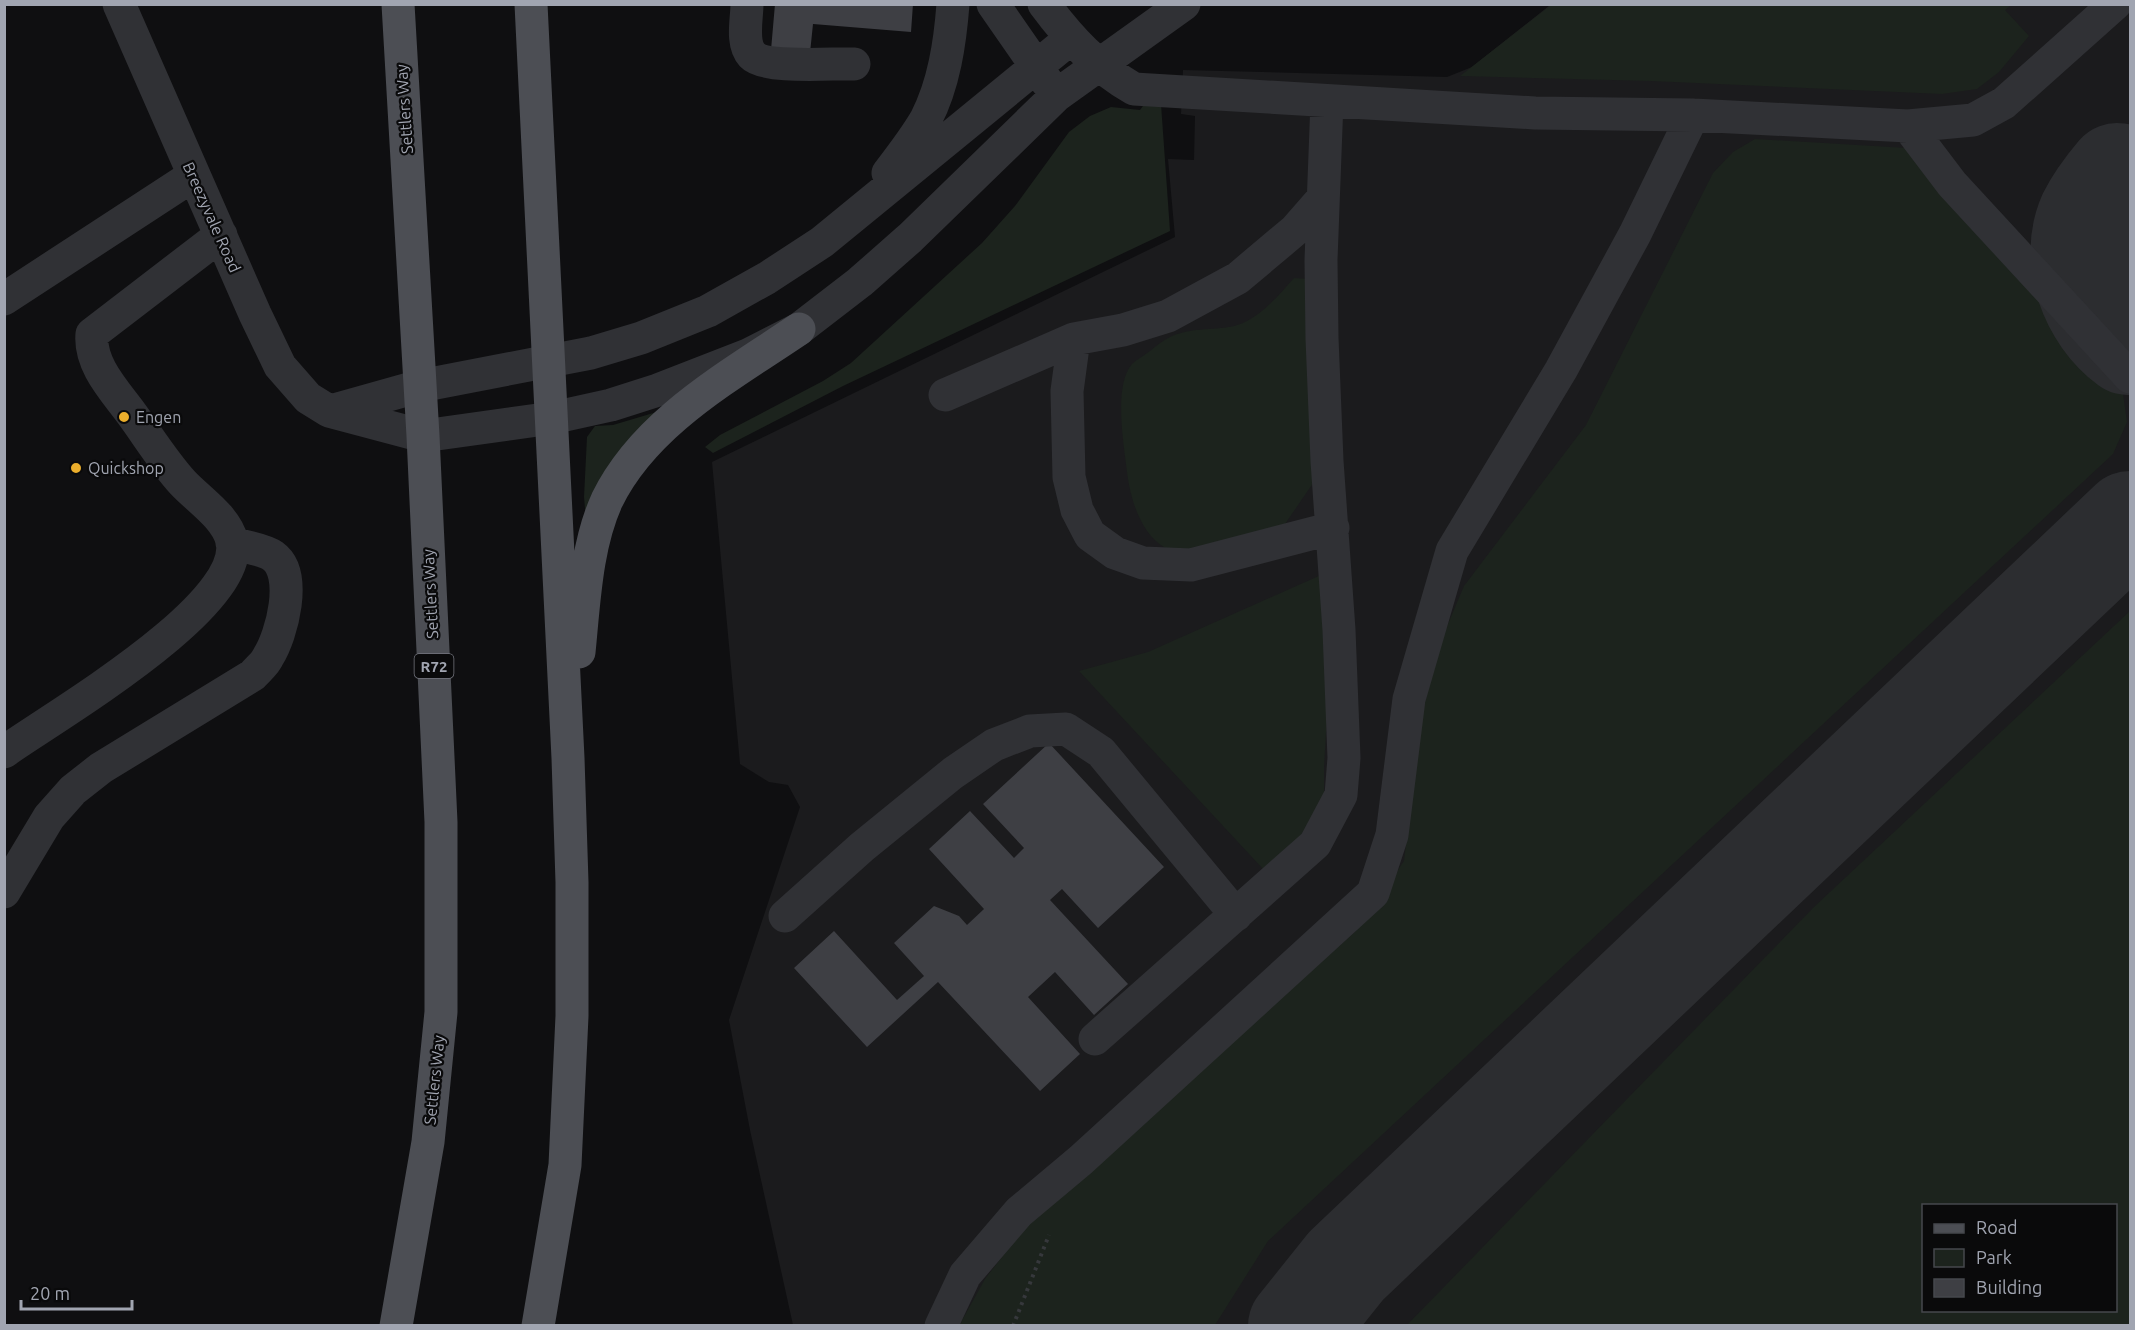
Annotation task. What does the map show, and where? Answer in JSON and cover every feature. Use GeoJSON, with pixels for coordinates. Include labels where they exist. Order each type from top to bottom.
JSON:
{"type":"FeatureCollection","features":[{"type":"Feature","properties":{"kind":"main road","name":"Settlers Way"},"geometry":{"type":"LineString","coordinates":[[396,1326],[428,1142],[441,1012],[441,822],[423,436],[398,4]]}},
{"type":"Feature","properties":{"kind":"main road"},"geometry":{"type":"LineString","coordinates":[[531,4],[572,882],[572,1016],[565,1166],[538,1326]]}},
{"type":"Feature","properties":{"kind":"main road"},"geometry":{"type":"LineString","coordinates":[[568,758],[592,550],[607,501],[625,471],[648,442],[678,415],[799,329]]}},
{"type":"Feature","properties":{"kind":"street","name":"Breezyvale Road"},"geometry":{"type":"LineString","coordinates":[[119,4],[280,366],[308,398],[329,411],[423,436],[552,418],[611,405],[658,390],[748,355],[799,329],[860,282],[910,238],[1058,95],[1096,65],[1156,26],[1184,4]]}},
{"type":"Feature","properties":{"kind":"street"},"geometry":{"type":"LineString","coordinates":[[747,4],[746,44],[753,56],[767,62],[854,64]]}},
{"type":"Feature","properties":{"kind":"street"},"geometry":{"type":"LineString","coordinates":[[861,211],[926,118],[942,77],[951,34],[953,4]]}},
{"type":"Feature","properties":{"kind":"street"},"geometry":{"type":"LineString","coordinates":[[993,4],[1035,66],[1058,95]]}},
{"type":"Feature","properties":{"kind":"street"},"geometry":{"type":"LineString","coordinates":[[1044,4],[1070,39],[1096,65],[1134,89],[1535,113],[1693,116],[1908,126],[1973,120],[2004,103],[2115,4]]}},
{"type":"Feature","properties":{"kind":"street"},"geometry":{"type":"LineString","coordinates":[[329,411],[420,386],[549,361],[641,338],[708,311],[795,260],[861,211],[1070,39]]}},
{"type":"Feature","properties":{"kind":"street"},"geometry":{"type":"LineString","coordinates":[[1095,1039],[1316,844],[1341,795],[1344,747],[1322,338],[1323,198],[1327,101]]}},
{"type":"Feature","properties":{"kind":"street"},"geometry":{"type":"LineString","coordinates":[[941,1326],[965,1275],[1019,1212],[1107,1136],[1373,893],[1392,835],[1409,699],[1452,551],[1561,370],[1635,234],[1693,116]]}},
{"type":"Feature","properties":{"kind":"street"},"geometry":{"type":"LineString","coordinates":[[1908,126],[1952,184],[2130,377]]}},
{"type":"Feature","properties":{"kind":"street"},"geometry":{"type":"LineString","coordinates":[[4,299],[194,175]]}},
{"type":"Feature","properties":{"kind":"street"},"geometry":{"type":"LineString","coordinates":[[945,395],[1074,339],[1123,330],[1168,316],[1238,278],[1295,230],[1323,198]]}},
{"type":"Feature","properties":{"kind":"street"},"geometry":{"type":"LineString","coordinates":[[4,752],[132,665],[182,626],[211,597],[230,566],[232,543],[226,526],[165,461],[115,391],[92,355],[91,346],[92,334],[221,235]]}},
{"type":"Feature","properties":{"kind":"street"},"geometry":{"type":"LineString","coordinates":[[1074,339],[1067,391],[1069,477],[1077,510],[1090,535],[1114,553],[1143,563],[1191,566],[1333,528]]}},
{"type":"Feature","properties":{"kind":"street"},"geometry":{"type":"LineString","coordinates":[[4,892],[49,817],[73,790],[101,768],[252,675],[268,659],[276,639],[288,586],[283,569],[273,556],[232,543]]}},
{"type":"Feature","properties":{"kind":"street"},"geometry":{"type":"LineString","coordinates":[[786,916],[862,847],[961,767],[994,745],[1030,731],[1066,729],[1101,752],[1236,915]]}},
{"type":"Feature","properties":{"kind":"path"},"geometry":{"type":"LineString","coordinates":[[1012,1326],[1050,1233]]}},
{"type":"Feature","properties":{"kind":"shaded area"},"geometry":{"type":"Polygon","coordinates":[[[1550,5],[2130,5],[2130,1325],[793,1325],[750,1130],[729,1020],[800,807],[788,785],[769,782],[740,764],[712,462],[1175,237],[1168,159],[1194,160],[1195,116],[1181,114],[1183,70],[1447,77],[1472,67],[1550,5]]]}},
{"type":"Feature","properties":{"kind":"green space"},"geometry":{"type":"Polygon","coordinates":[[[1551,5],[2011,5],[2005,10],[2029,36],[1999,72],[1977,89],[1942,94],[1651,81],[1460,76],[1551,5]]]}},
{"type":"Feature","properties":{"kind":"green space"},"geometry":{"type":"Polygon","coordinates":[[[1148,99],[1161,104],[1170,231],[843,386],[713,453],[705,447],[720,435],[823,381],[851,363],[982,243],[1015,206],[1069,132],[1090,116],[1111,107],[1140,110],[1148,99]]]}},
{"type":"Feature","properties":{"kind":"green space"},"geometry":{"type":"Polygon","coordinates":[[[1755,139],[1907,148],[2114,371],[2123,394],[2127,422],[2113,454],[1268,1241],[1215,1325],[959,1326],[985,1279],[1028,1223],[1356,931],[1404,861],[1421,720],[1437,650],[1464,586],[1586,425],[1713,173],[1733,152],[1755,139]]]}},
{"type":"Feature","properties":{"kind":"green space"},"geometry":{"type":"Polygon","coordinates":[[[1294,278],[1309,279],[1320,473],[1283,527],[1189,558],[1173,552],[1156,541],[1143,524],[1128,482],[1121,416],[1126,374],[1134,362],[1173,336],[1189,331],[1236,325],[1251,319],[1271,303],[1294,278]]]}},
{"type":"Feature","properties":{"kind":"green space"},"geometry":{"type":"Polygon","coordinates":[[[660,411],[586,520],[584,497],[587,437],[595,426],[613,425],[660,411]]]}},
{"type":"Feature","properties":{"kind":"green space"},"geometry":{"type":"Polygon","coordinates":[[[1321,575],[1330,665],[1324,799],[1298,846],[1264,870],[1079,671],[1148,652],[1321,575]]]}},
{"type":"Feature","properties":{"kind":"green space"},"geometry":{"type":"Polygon","coordinates":[[[2130,611],[2130,1325],[1407,1325],[1814,907],[2130,611]]]}},
{"type":"Feature","properties":{"kind":"building"},"geometry":{"type":"Polygon","coordinates":[[[775,4],[913,4],[911,32],[813,24],[810,53],[771,50],[775,4]]]}},
{"type":"Feature","properties":{"kind":"building"},"geometry":{"type":"Polygon","coordinates":[[[1049,743],[1164,867],[1098,928],[1062,889],[1050,900],[1128,984],[1094,1015],[1055,972],[1028,997],[1080,1054],[1040,1091],[938,982],[867,1047],[794,968],[834,931],[897,1000],[924,976],[894,943],[934,906],[959,916],[967,925],[984,909],[929,849],[970,811],[1014,858],[1024,848],[983,804],[1049,743]]]}},
{"type":"Feature","properties":{"kind":"taxiway"},"geometry":{"type":"LineString","coordinates":[[2128,345],[2103,319],[2093,303],[2086,286],[2080,250],[2082,232],[2088,215],[2098,198],[2117,173],[2130,175]]}},
{"type":"Feature","properties":{"kind":"taxiway"},"geometry":{"type":"LineString","coordinates":[[1298,1326],[1346,1266],[2130,521]]}},
{"type":"Feature","properties":{"kind":"place","name":"Engen"},"geometry":{"type":"Point","coordinates":[124,417]}},
{"type":"Feature","properties":{"kind":"place","name":"Quickshop"},"geometry":{"type":"Point","coordinates":[76,468]}}]}
